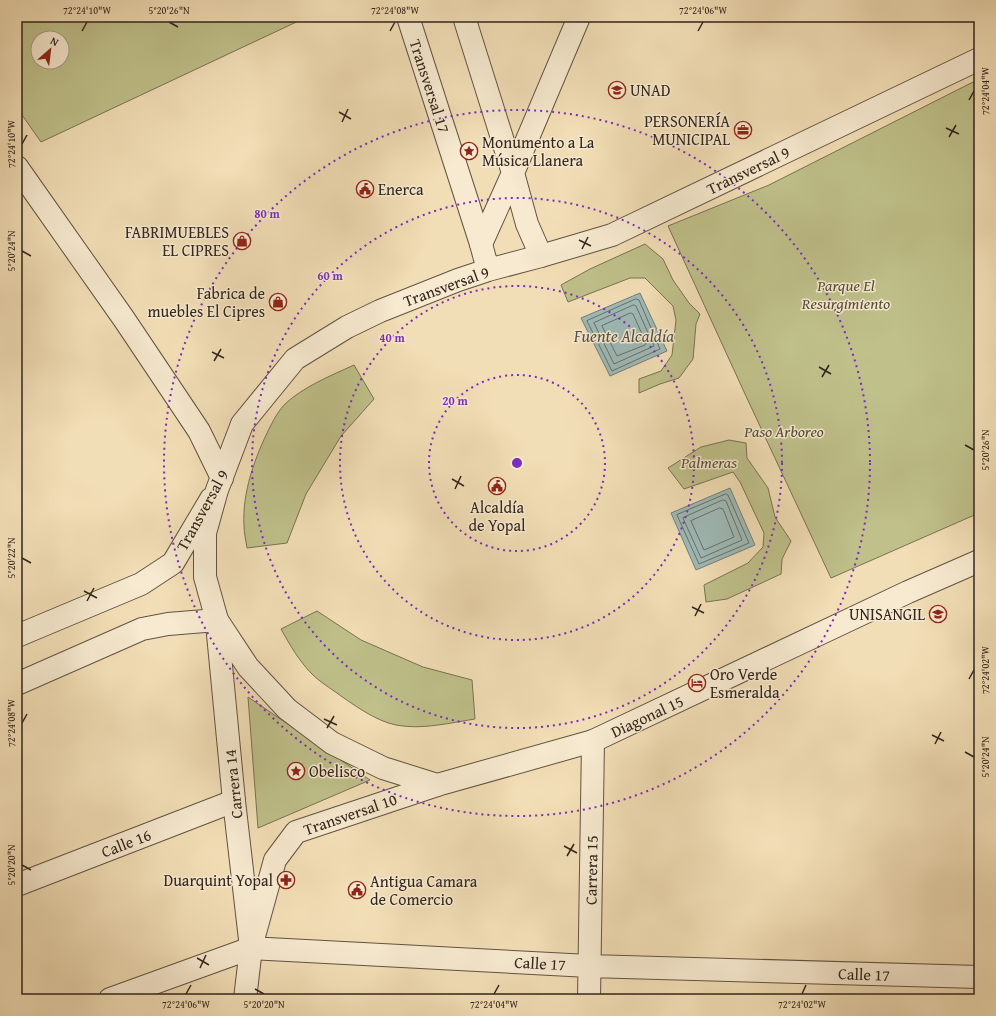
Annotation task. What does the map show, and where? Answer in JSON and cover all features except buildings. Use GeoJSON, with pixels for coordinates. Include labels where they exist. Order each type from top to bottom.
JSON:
{"type":"FeatureCollection","features":[{"type":"Feature","properties":{"kind":"street","name":"Transversal 17"},"geometry":{"type":"LineString","coordinates":[[408,17],[488,270]]}},
{"type":"Feature","properties":{"kind":"street"},"geometry":{"type":"LineString","coordinates":[[464,17],[513,173],[527,224],[541,256]]}},
{"type":"Feature","properties":{"kind":"street"},"geometry":{"type":"LineString","coordinates":[[481,244],[513,173],[579,17]]}},
{"type":"Feature","properties":{"kind":"street","name":"Transversal 9"},"geometry":{"type":"LineString","coordinates":[[17,636],[141,584],[173,563],[220,484],[242,424],[295,359],[346,327],[458,280],[612,235],[979,59]]}},
{"type":"Feature","properties":{"kind":"street"},"geometry":{"type":"LineString","coordinates":[[17,167],[199,431],[220,484],[205,533],[206,577],[217,620],[248,667],[287,709],[332,743],[383,768],[437,785]]}},
{"type":"Feature","properties":{"kind":"street","name":"Diagonal 15"},"geometry":{"type":"LineString","coordinates":[[437,785],[593,742],[908,592],[979,561]]}},
{"type":"Feature","properties":{"kind":"street"},"geometry":{"type":"LineString","coordinates":[[17,684],[142,629],[168,624],[217,620]]}},
{"type":"Feature","properties":{"kind":"street","name":"Carrera 14"},"geometry":{"type":"LineString","coordinates":[[217,620],[234,801],[251,948]]}},
{"type":"Feature","properties":{"kind":"street","name":"Carrera 15"},"geometry":{"type":"LineString","coordinates":[[589,999],[593,742]]}},
{"type":"Feature","properties":{"kind":"street","name":"Transversal 10"},"geometry":{"type":"LineString","coordinates":[[276,860],[296,832],[437,785]]}},
{"type":"Feature","properties":{"kind":"street","name":"Calle 16"},"geometry":{"type":"LineString","coordinates":[[17,885],[234,801]]}},
{"type":"Feature","properties":{"kind":"street","name":"Carrera 14"},"geometry":{"type":"LineString","coordinates":[[245,999],[251,948],[276,860]]}},
{"type":"Feature","properties":{"kind":"street","name":"Calle 17"},"geometry":{"type":"LineString","coordinates":[[110,999],[251,948],[589,966],[979,977]]}},
{"type":"Feature","properties":{"kind":"green space"},"geometry":{"type":"Polygon","coordinates":[[[17,17],[307,17],[41,142],[17,108],[17,17]]]}},
{"type":"Feature","properties":{"kind":"green space","name":"Parque El Resurgimiento"},"geometry":{"type":"Polygon","coordinates":[[[979,79],[979,513],[831,578],[668,226],[769,185],[979,79]]]}},
{"type":"Feature","properties":{"kind":"green space"},"geometry":{"type":"Polygon","coordinates":[[[645,244],[663,259],[673,280],[689,303],[700,314],[696,324],[693,359],[679,378],[639,393],[639,379],[661,371],[672,355],[676,320],[673,306],[645,278],[630,278],[568,302],[561,285],[590,269],[645,244]]]}},
{"type":"Feature","properties":{"kind":"green space"},"geometry":{"type":"Polygon","coordinates":[[[354,365],[374,399],[341,436],[306,494],[287,543],[247,548],[244,531],[244,513],[247,488],[259,450],[275,418],[285,404],[300,392],[354,365]]]}},
{"type":"Feature","properties":{"kind":"green space","name":"Palmeras"},"geometry":{"type":"Polygon","coordinates":[[[729,440],[746,443],[747,458],[768,488],[775,517],[791,541],[782,559],[781,574],[727,599],[706,602],[704,585],[748,563],[763,547],[764,533],[740,482],[733,472],[684,489],[668,468],[701,447],[729,440]]]}},
{"type":"Feature","properties":{"kind":"green space"},"geometry":{"type":"Polygon","coordinates":[[[317,611],[361,640],[423,667],[472,680],[475,719],[416,727],[396,725],[372,716],[348,701],[320,681],[307,669],[295,653],[281,629],[317,611]]]}},
{"type":"Feature","properties":{"kind":"green space"},"geometry":{"type":"Polygon","coordinates":[[[248,697],[370,780],[258,828],[248,697]]]}},
{"type":"Feature","properties":{"kind":"water","name":"Fuente Alcaldía"},"geometry":{"type":"Polygon","coordinates":[[[640,293],[667,351],[610,376],[581,318],[640,293]]]}},
{"type":"Feature","properties":{"kind":"water"},"geometry":{"type":"Polygon","coordinates":[[[730,488],[755,545],[696,570],[671,513],[730,488]]]}},
{"type":"Feature","properties":{"kind":"place","name":"UNAD"},"geometry":{"type":"Point","coordinates":[617,90]}},
{"type":"Feature","properties":{"kind":"place","name":"PERSONERÍA MUNICIPAL"},"geometry":{"type":"Point","coordinates":[743,130]}},
{"type":"Feature","properties":{"kind":"place","name":"Monumento a La Música Llanera"},"geometry":{"type":"Point","coordinates":[469,151]}},
{"type":"Feature","properties":{"kind":"place","name":"Enerca"},"geometry":{"type":"Point","coordinates":[365,189]}},
{"type":"Feature","properties":{"kind":"place","name":"FABRIMUEBLES EL CIPRES"},"geometry":{"type":"Point","coordinates":[242,241]}},
{"type":"Feature","properties":{"kind":"place","name":"Fabrica de muebles El Cipres"},"geometry":{"type":"Point","coordinates":[278,302]}},
{"type":"Feature","properties":{"kind":"place","name":"Alcaldía de Yopal"},"geometry":{"type":"Point","coordinates":[497,486]}},
{"type":"Feature","properties":{"kind":"place","name":"UNISANGIL"},"geometry":{"type":"Point","coordinates":[938,614]}},
{"type":"Feature","properties":{"kind":"place","name":"Oro Verde Esmeralda"},"geometry":{"type":"Point","coordinates":[697,683]}},
{"type":"Feature","properties":{"kind":"place","name":"Obelisco"},"geometry":{"type":"Point","coordinates":[296,771]}},
{"type":"Feature","properties":{"kind":"place","name":"Duarquint Yopal"},"geometry":{"type":"Point","coordinates":[286,880]}},
{"type":"Feature","properties":{"kind":"place","name":"Antigua Camara de Comercio"},"geometry":{"type":"Point","coordinates":[357,890]}},
{"type":"Feature","properties":{"kind":"park label","name":"Paso Arboreo"},"geometry":{"type":"Point","coordinates":[784,431]}}]}
